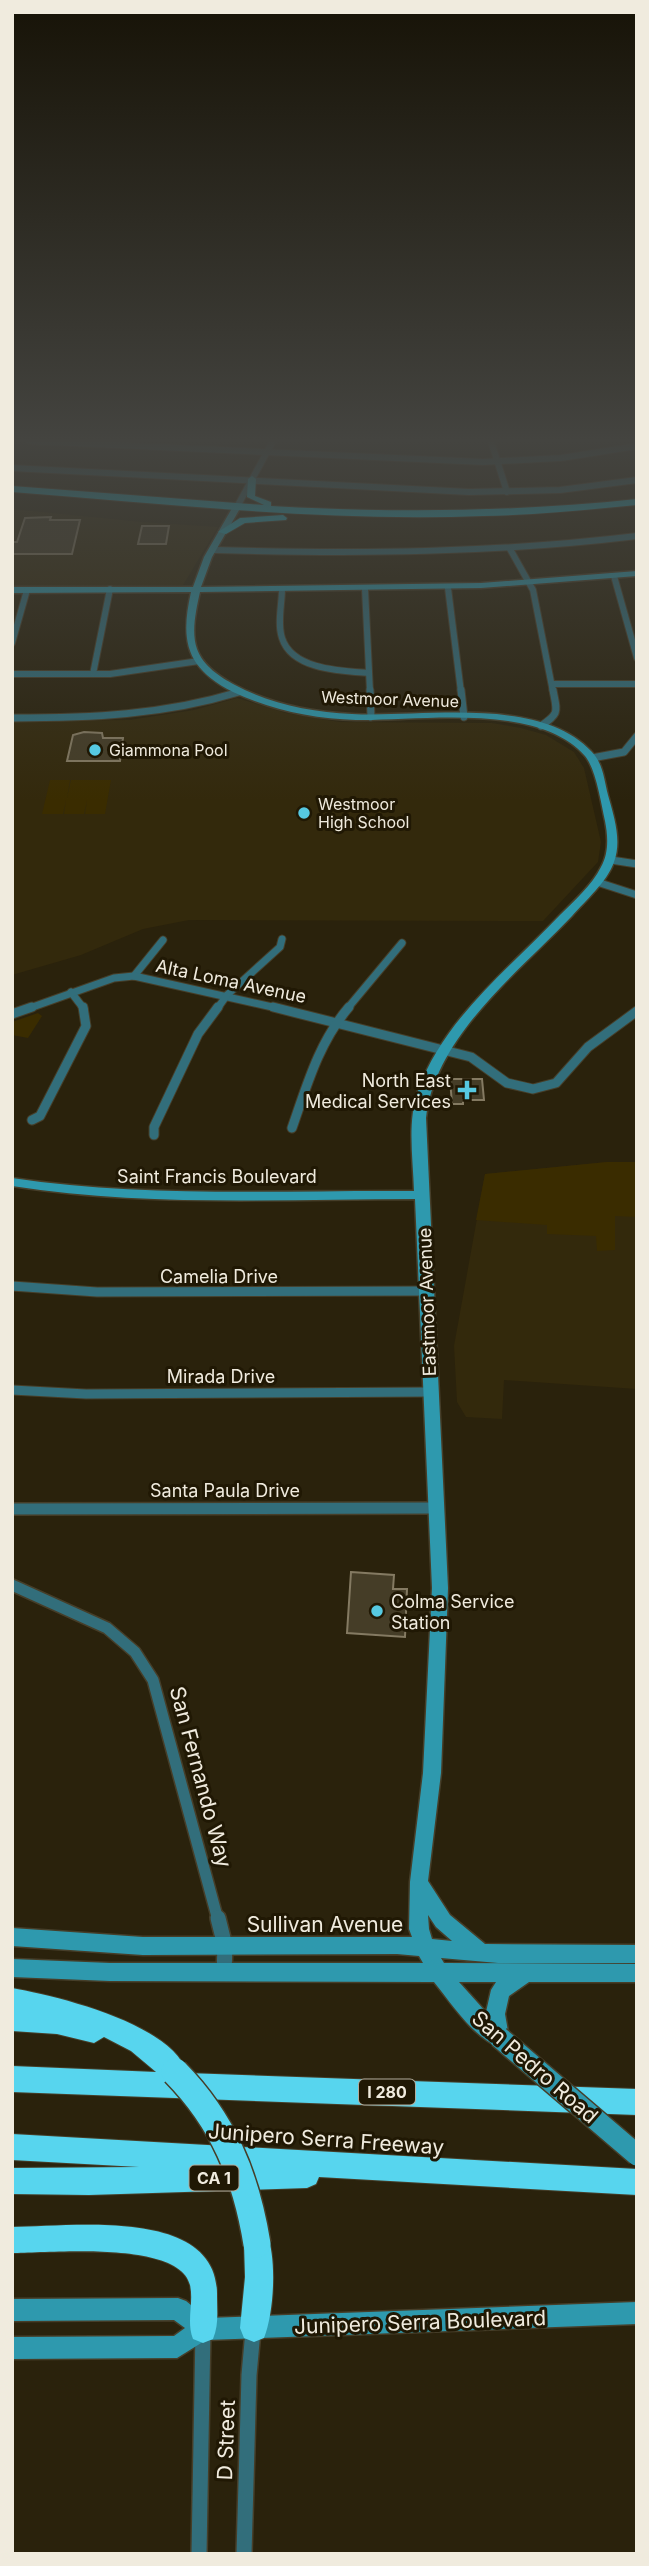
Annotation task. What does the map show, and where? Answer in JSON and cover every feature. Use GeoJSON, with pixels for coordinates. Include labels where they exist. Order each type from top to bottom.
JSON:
{"type":"FeatureCollection","features":[{"type":"Feature","properties":{"kind":"highway"},"geometry":{"type":"LineString","coordinates":[[12,2000],[63,2010],[111,2026],[142,2042],[175,2072],[212,2114],[234,2153],[250,2201],[259,2277],[254,2328]]}},
{"type":"Feature","properties":{"kind":"highway"},"geometry":{"type":"LineString","coordinates":[[12,2019],[57,2022],[90,2030],[121,2042],[175,2072]]}},
{"type":"Feature","properties":{"kind":"highway","name":"I 280"},"geometry":{"type":"LineString","coordinates":[[12,2079],[637,2102]]}},
{"type":"Feature","properties":{"kind":"highway","name":"Junipero Serra Freeway"},"geometry":{"type":"LineString","coordinates":[[12,2147],[637,2182]]}},
{"type":"Feature","properties":{"kind":"highway","name":"CA 1"},"geometry":{"type":"LineString","coordinates":[[12,2180],[89,2182],[408,2171]]}},
{"type":"Feature","properties":{"kind":"highway"},"geometry":{"type":"LineString","coordinates":[[12,2240],[136,2240],[173,2248],[192,2262],[204,2281],[203,2329]]}},
{"type":"Feature","properties":{"kind":"street"},"geometry":{"type":"LineString","coordinates":[[12,674],[93,674],[199,661],[191,641],[196,589],[209,561]]}},
{"type":"Feature","properties":{"kind":"street"},"geometry":{"type":"LineString","coordinates":[[517,561],[531,584],[557,714],[541,726],[571,740],[592,758],[612,831],[611,860],[637,864]]}},
{"type":"Feature","properties":{"kind":"street"},"geometry":{"type":"LineString","coordinates":[[12,590],[448,588],[531,584],[637,573]]}},
{"type":"Feature","properties":{"kind":"street"},"geometry":{"type":"LineString","coordinates":[[614,576],[637,658]]}},
{"type":"Feature","properties":{"kind":"street"},"geometry":{"type":"LineString","coordinates":[[448,588],[464,717]]}},
{"type":"Feature","properties":{"kind":"street"},"geometry":{"type":"LineString","coordinates":[[93,674],[110,589]]}},
{"type":"Feature","properties":{"kind":"street"},"geometry":{"type":"LineString","coordinates":[[282,589],[281,635],[288,650],[318,666],[369,673]]}},
{"type":"Feature","properties":{"kind":"street"},"geometry":{"type":"LineString","coordinates":[[365,589],[371,717]]}},
{"type":"Feature","properties":{"kind":"street"},"geometry":{"type":"LineString","coordinates":[[12,643],[27,590]]}},
{"type":"Feature","properties":{"kind":"street","name":"Westmoor Avenue"},"geometry":{"type":"LineString","coordinates":[[199,661],[214,677],[239,692],[299,710],[371,717],[504,719],[541,726]]}},
{"type":"Feature","properties":{"kind":"street"},"geometry":{"type":"LineString","coordinates":[[552,684],[637,684]]}},
{"type":"Feature","properties":{"kind":"street"},"geometry":{"type":"LineString","coordinates":[[12,718],[104,718],[172,710],[239,692]]}},
{"type":"Feature","properties":{"kind":"street"},"geometry":{"type":"LineString","coordinates":[[592,758],[624,752],[637,736]]}},
{"type":"Feature","properties":{"kind":"street","name":"Eastmoor Avenue"},"geometry":{"type":"LineString","coordinates":[[439,1973],[425,1948],[419,1929],[419,1882],[433,1761],[440,1588],[419,1111],[432,1070],[471,1015],[597,882],[611,860]]}},
{"type":"Feature","properties":{"kind":"street"},"geometry":{"type":"LineString","coordinates":[[597,882],[637,895]]}},
{"type":"Feature","properties":{"kind":"street"},"geometry":{"type":"LineString","coordinates":[[154,1135],[154,1127],[198,1034],[227,995],[280,947],[282,939]]}},
{"type":"Feature","properties":{"kind":"street"},"geometry":{"type":"LineString","coordinates":[[134,976],[163,940]]}},
{"type":"Feature","properties":{"kind":"street"},"geometry":{"type":"LineString","coordinates":[[292,1128],[318,1054],[338,1021],[402,943]]}},
{"type":"Feature","properties":{"kind":"street","name":"Alta Loma Avenue"},"geometry":{"type":"LineString","coordinates":[[12,1014],[114,978],[134,976],[338,1021],[445,1049],[471,1057],[507,1083],[525,1088],[542,1088],[556,1083],[588,1047],[637,1011]]}},
{"type":"Feature","properties":{"kind":"street"},"geometry":{"type":"LineString","coordinates":[[32,1120],[40,1116],[86,1026],[85,1010],[71,992]]}},
{"type":"Feature","properties":{"kind":"street","name":"Saint Francis Boulevard"},"geometry":{"type":"LineString","coordinates":[[12,1182],[64,1190],[128,1194],[423,1195]]}},
{"type":"Feature","properties":{"kind":"street","name":"Camelia Drive"},"geometry":{"type":"LineString","coordinates":[[12,1286],[97,1292],[426,1292]]}},
{"type":"Feature","properties":{"kind":"street","name":"Mirada Drive"},"geometry":{"type":"LineString","coordinates":[[12,1391],[86,1394],[431,1392]]}},
{"type":"Feature","properties":{"kind":"street","name":"Santa Paula Drive"},"geometry":{"type":"LineString","coordinates":[[12,1509],[437,1508]]}},
{"type":"Feature","properties":{"kind":"street","name":"San Fernando Way"},"geometry":{"type":"LineString","coordinates":[[12,1585],[107,1628],[135,1652],[153,1680],[225,1946],[224,1973]]}},
{"type":"Feature","properties":{"kind":"street"},"geometry":{"type":"LineString","coordinates":[[419,1882],[443,1920],[482,1953]]}},
{"type":"Feature","properties":{"kind":"street","name":"Sullivan Avenue"},"geometry":{"type":"LineString","coordinates":[[12,1937],[119,1945],[397,1945],[482,1953],[637,1954]]}},
{"type":"Feature","properties":{"kind":"street"},"geometry":{"type":"LineString","coordinates":[[12,1968],[99,1972],[637,1973]]}},
{"type":"Feature","properties":{"kind":"street","name":"San Pedro Road"},"geometry":{"type":"LineString","coordinates":[[439,1973],[472,2013],[637,2155]]}},
{"type":"Feature","properties":{"kind":"street"},"geometry":{"type":"LineString","coordinates":[[499,2037],[495,2014],[501,1990],[528,1973]]}},
{"type":"Feature","properties":{"kind":"street"},"geometry":{"type":"LineString","coordinates":[[12,2310],[178,2309],[203,2329],[177,2347],[12,2348]]}},
{"type":"Feature","properties":{"kind":"street","name":"Junipero Serra Boulevard"},"geometry":{"type":"LineString","coordinates":[[203,2329],[637,2313]]}},
{"type":"Feature","properties":{"kind":"street","name":"D Street"},"geometry":{"type":"LineString","coordinates":[[244,2554],[248,2375],[254,2328]]}},
{"type":"Feature","properties":{"kind":"street","name":"D Street"},"geometry":{"type":"LineString","coordinates":[[199,2554],[203,2329]]}},
{"type":"Feature","properties":{"kind":"shaded area"},"geometry":{"type":"Polygon","coordinates":[[[12,561],[198,561],[183,585],[12,586],[12,561]]]}},
{"type":"Feature","properties":{"kind":"shaded area","name":"Westmoor High School"},"geometry":{"type":"Polygon","coordinates":[[[237,698],[286,713],[340,722],[492,723],[546,735],[574,752],[584,768],[601,842],[598,862],[543,921],[189,920],[143,929],[81,955],[12,975],[12,721],[129,720],[194,710],[237,698]]]}},
{"type":"Feature","properties":{"kind":"shaded area"},"geometry":{"type":"Polygon","coordinates":[[[50,780],[70,780],[67,798],[71,780],[111,780],[105,814],[85,814],[87,800],[84,814],[64,814],[66,800],[63,814],[42,814],[50,780]]]}},
{"type":"Feature","properties":{"kind":"shaded area"},"geometry":{"type":"Polygon","coordinates":[[[38,1013],[42,1016],[28,1038],[12,1035],[12,1022],[38,1013]]]}},
{"type":"Feature","properties":{"kind":"shaded area"},"geometry":{"type":"Polygon","coordinates":[[[607,1162],[637,1162],[637,1389],[504,1380],[502,1419],[466,1417],[457,1402],[454,1346],[485,1174],[607,1162]]]}},
{"type":"Feature","properties":{"kind":"shaded area"},"geometry":{"type":"Polygon","coordinates":[[[607,1162],[637,1162],[637,1217],[615,1216],[615,1250],[597,1251],[596,1236],[547,1234],[547,1225],[476,1220],[485,1174],[607,1162]]]}},
{"type":"Feature","properties":{"kind":"building","name":"Giammona Pool"},"geometry":{"type":"Polygon","coordinates":[[[84,732],[102,733],[103,738],[123,738],[120,761],[67,761],[73,735],[84,732]]]}},
{"type":"Feature","properties":{"kind":"building","name":"North East Medical Services"},"geometry":{"type":"Polygon","coordinates":[[[450,1079],[482,1079],[484,1100],[463,1100],[463,1104],[452,1104],[450,1079]]]}},
{"type":"Feature","properties":{"kind":"building","name":"Colma Service Station"},"geometry":{"type":"Polygon","coordinates":[[[351,1572],[394,1575],[393,1589],[407,1589],[405,1637],[347,1633],[351,1572]]]}},
{"type":"Feature","properties":{"kind":"place","name":"Giammona Pool"},"geometry":{"type":"Point","coordinates":[95,750]}},
{"type":"Feature","properties":{"kind":"place","name":"Westmoor High School"},"geometry":{"type":"Point","coordinates":[304,813]}},
{"type":"Feature","properties":{"kind":"place","name":"North East Medical Services"},"geometry":{"type":"Point","coordinates":[467,1090]}},
{"type":"Feature","properties":{"kind":"place","name":"Colma Service Station"},"geometry":{"type":"Point","coordinates":[377,1611]}}]}
